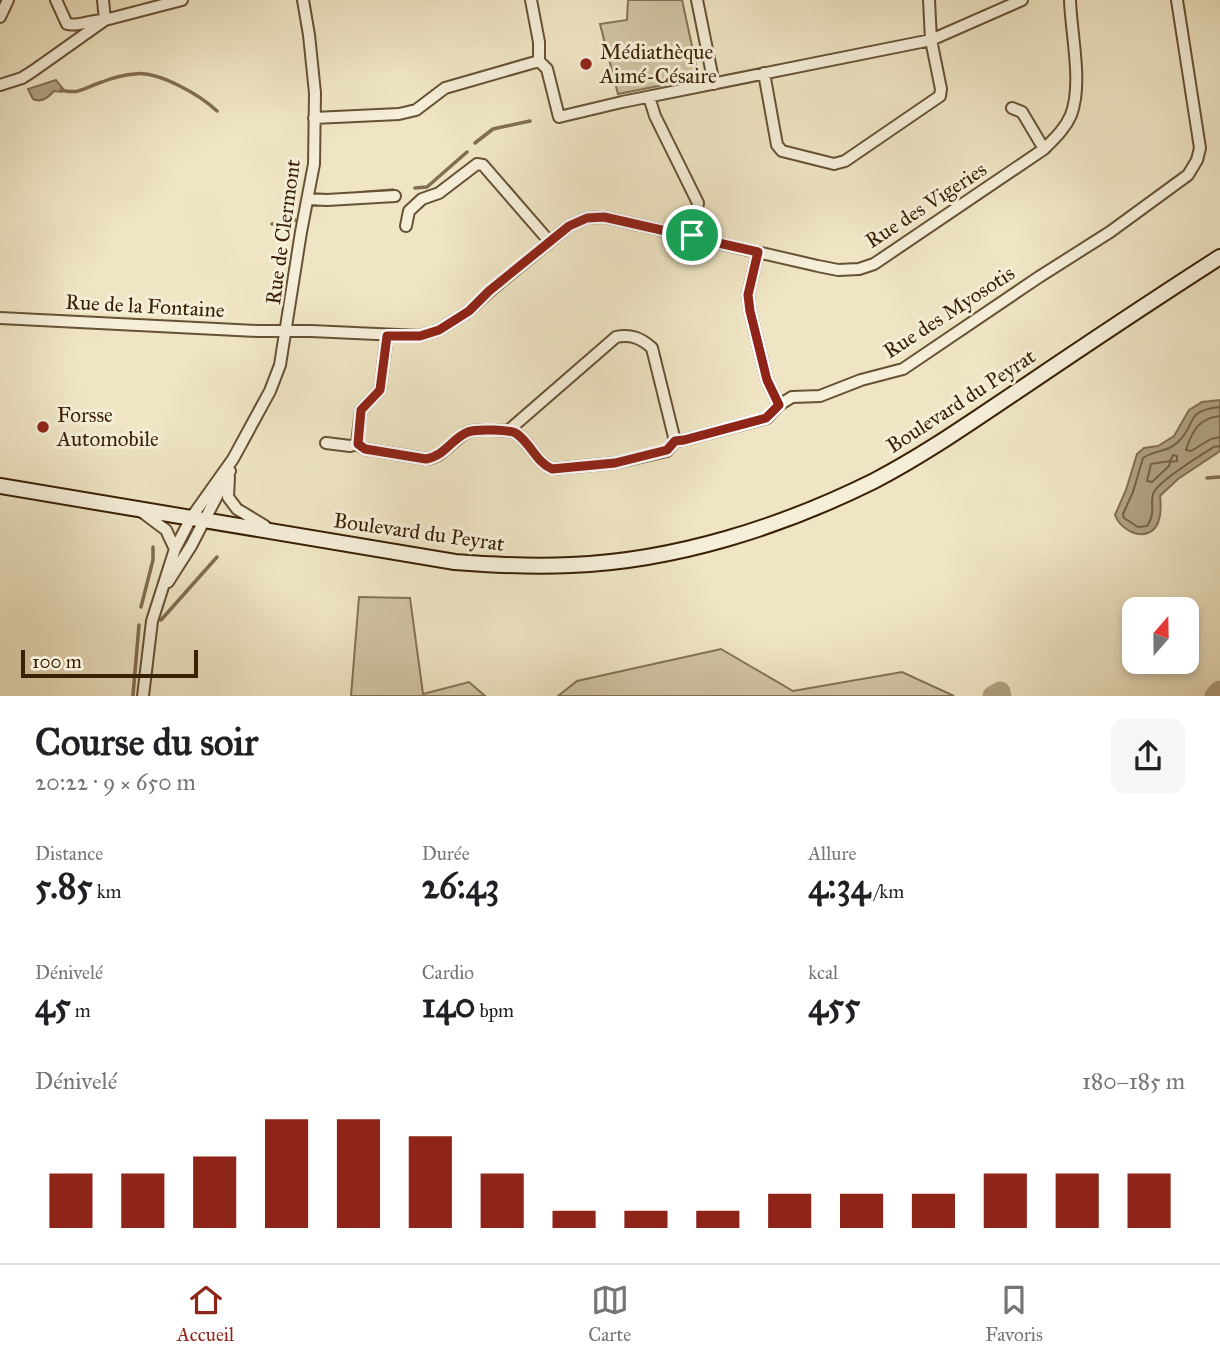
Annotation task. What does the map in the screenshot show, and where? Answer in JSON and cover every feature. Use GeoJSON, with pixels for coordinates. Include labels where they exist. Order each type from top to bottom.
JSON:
{"type":"FeatureCollection","features":[{"type":"Feature","properties":{"kind":"main road","name":"Boulevard du Peyrat"},"geometry":{"type":"LineString","coordinates":[[0,486],[455,562],[518,566],[574,565],[640,557],[701,545],[751,531],[802,513],[874,481],[935,446],[1220,257]]}},
{"type":"Feature","properties":{"kind":"street"},"geometry":{"type":"LineString","coordinates":[[0,17],[8,0]]}},
{"type":"Feature","properties":{"kind":"street"},"geometry":{"type":"LineString","coordinates":[[56,0],[67,24],[72,26],[97,19],[105,20]]}},
{"type":"Feature","properties":{"kind":"street"},"geometry":{"type":"LineString","coordinates":[[103,0],[105,20]]}},
{"type":"Feature","properties":{"kind":"street"},"geometry":{"type":"LineString","coordinates":[[0,85],[22,78],[105,20],[182,0]]}},
{"type":"Feature","properties":{"kind":"street"},"geometry":{"type":"LineString","coordinates":[[531,0],[540,41],[539,61]]}},
{"type":"Feature","properties":{"kind":"street"},"geometry":{"type":"LineString","coordinates":[[697,0],[714,84]]}},
{"type":"Feature","properties":{"kind":"street"},"geometry":{"type":"LineString","coordinates":[[764,73],[777,145],[782,151],[834,164],[845,161],[940,96],[929,0]]}},
{"type":"Feature","properties":{"kind":"street"},"geometry":{"type":"LineString","coordinates":[[539,61],[547,68],[559,117],[932,40],[1022,0]]}},
{"type":"Feature","properties":{"kind":"street","name":"Rue des Vigeries"},"geometry":{"type":"LineString","coordinates":[[287,331],[420,336],[439,330],[469,311],[549,241],[569,226],[587,218],[604,217],[692,235],[838,270],[859,269],[874,264],[1044,149],[1058,136],[1066,124],[1074,101],[1076,81],[1070,0]]}},
{"type":"Feature","properties":{"kind":"street","name":"Rue des Myosotis"},"geometry":{"type":"LineString","coordinates":[[509,430],[517,434],[544,465],[552,469],[615,463],[667,450],[675,441],[766,418],[792,397],[820,396],[861,380],[903,369],[1110,232],[1188,175],[1197,160],[1200,148],[1177,0]]}},
{"type":"Feature","properties":{"kind":"street","name":"Rue de Clermont"},"geometry":{"type":"LineString","coordinates":[[198,519],[270,391],[280,365],[314,164],[315,93],[305,2]]}},
{"type":"Feature","properties":{"kind":"street"},"geometry":{"type":"LineString","coordinates":[[314,118],[399,114],[416,110],[446,88],[539,61]]}},
{"type":"Feature","properties":{"kind":"street"},"geometry":{"type":"LineString","coordinates":[[649,97],[655,116],[698,203],[692,235]]}},
{"type":"Feature","properties":{"kind":"street"},"geometry":{"type":"LineString","coordinates":[[1012,107],[1022,113],[1044,149]]}},
{"type":"Feature","properties":{"kind":"street"},"geometry":{"type":"LineString","coordinates":[[406,226],[409,211],[422,199],[439,192],[477,164],[483,165],[549,241]]}},
{"type":"Feature","properties":{"kind":"street"},"geometry":{"type":"LineString","coordinates":[[308,199],[395,196]]}},
{"type":"Feature","properties":{"kind":"street"},"geometry":{"type":"LineString","coordinates":[[758,252],[748,295],[750,311],[767,380],[779,405]]}},
{"type":"Feature","properties":{"kind":"street","name":"Rue de la Fontaine"},"geometry":{"type":"LineString","coordinates":[[0,318],[287,331]]}},
{"type":"Feature","properties":{"kind":"street"},"geometry":{"type":"LineString","coordinates":[[326,443],[349,446],[358,444],[365,449],[426,459],[435,458],[468,432],[509,430],[616,337],[626,335],[642,339],[652,348],[675,441]]}},
{"type":"Feature","properties":{"kind":"street"},"geometry":{"type":"LineString","coordinates":[[358,444],[361,410],[380,390],[387,336]]}},
{"type":"Feature","properties":{"kind":"street","name":"Rue de Clermont"},"geometry":{"type":"LineString","coordinates":[[233,459],[228,497],[237,509],[280,534]]}},
{"type":"Feature","properties":{"kind":"street","name":"Rue de Clermont"},"geometry":{"type":"LineString","coordinates":[[198,519],[229,474]]}},
{"type":"Feature","properties":{"kind":"street"},"geometry":{"type":"LineString","coordinates":[[140,510],[166,530],[175,549]]}},
{"type":"Feature","properties":{"kind":"street"},"geometry":{"type":"LineString","coordinates":[[143,696],[147,649],[159,596],[175,549],[198,519]]}},
{"type":"Feature","properties":{"kind":"street"},"geometry":{"type":"LineString","coordinates":[[159,596],[198,519]]}},
{"type":"Feature","properties":{"kind":"shaded area"},"geometry":{"type":"Polygon","coordinates":[[[628,0],[682,0],[699,78],[618,94],[600,24],[627,20],[628,0]]]}},
{"type":"Feature","properties":{"kind":"shaded area"},"geometry":{"type":"Polygon","coordinates":[[[359,597],[410,598],[423,694],[469,682],[485,696],[351,696],[359,597]]]}},
{"type":"Feature","properties":{"kind":"shaded area"},"geometry":{"type":"Polygon","coordinates":[[[721,649],[793,691],[902,672],[954,696],[558,696],[577,681],[721,649]]]}},
{"type":"Feature","properties":{"kind":"water"},"geometry":{"type":"Polygon","coordinates":[[[56,80],[63,89],[62,92],[54,91],[42,100],[33,99],[28,89],[56,80]]]}},
{"type":"Feature","properties":{"kind":"water"},"geometry":{"type":"Polygon","coordinates":[[[1220,400],[1220,451],[1178,479],[1160,496],[1160,517],[1154,529],[1142,534],[1129,531],[1115,515],[1137,454],[1144,448],[1158,446],[1174,436],[1189,410],[1202,402],[1220,400]]]}},
{"type":"Feature","properties":{"kind":"waterway"},"geometry":{"type":"LineString","coordinates":[[61,90],[78,91],[118,77],[143,74],[178,85],[217,111]]}},
{"type":"Feature","properties":{"kind":"waterway"},"geometry":{"type":"LineString","coordinates":[[475,143],[493,129],[530,121]]}},
{"type":"Feature","properties":{"kind":"waterway"},"geometry":{"type":"LineString","coordinates":[[415,188],[427,187],[467,152]]}},
{"type":"Feature","properties":{"kind":"waterway"},"geometry":{"type":"LineString","coordinates":[[358,193],[393,190]]}},
{"type":"Feature","properties":{"kind":"waterway"},"geometry":{"type":"LineString","coordinates":[[272,224],[295,220]]}},
{"type":"Feature","properties":{"kind":"waterway"},"geometry":{"type":"LineString","coordinates":[[1207,478],[1220,477]]}},
{"type":"Feature","properties":{"kind":"waterway"},"geometry":{"type":"LineString","coordinates":[[141,607],[153,560],[153,547]]}},
{"type":"Feature","properties":{"kind":"waterway"},"geometry":{"type":"LineString","coordinates":[[161,620],[217,557]]}},
{"type":"Feature","properties":{"kind":"waterway"},"geometry":{"type":"LineString","coordinates":[[133,695],[139,625]]}},
{"type":"Feature","properties":{"kind":"waterway"},"geometry":{"type":"LineString","coordinates":[[1215,696],[1220,691]]}},
{"type":"Feature","properties":{"kind":"waterway"},"geometry":{"type":"LineString","coordinates":[[993,696],[1000,692],[1001,696]]}},
{"type":"Feature","properties":{"kind":"place","name":"Médiathèque Aimé-Césaire"},"geometry":{"type":"Point","coordinates":[586,64]}},
{"type":"Feature","properties":{"kind":"place","name":"Forsse Automobile"},"geometry":{"type":"Point","coordinates":[43,427]}},
{"type":"Feature","properties":{"kind":"route"},"geometry":{"type":"LineString","coordinates":[[587,218],[625,220],[692,235],[758,252],[748,295],[750,311],[767,380],[779,405],[766,418],[675,441],[667,450],[615,463],[552,469],[544,465],[517,434],[509,430],[468,432],[435,458],[426,459],[365,449],[358,444],[361,410],[380,390],[387,336],[420,336],[439,330],[469,311],[489,291],[569,226],[587,218]]}}]}
